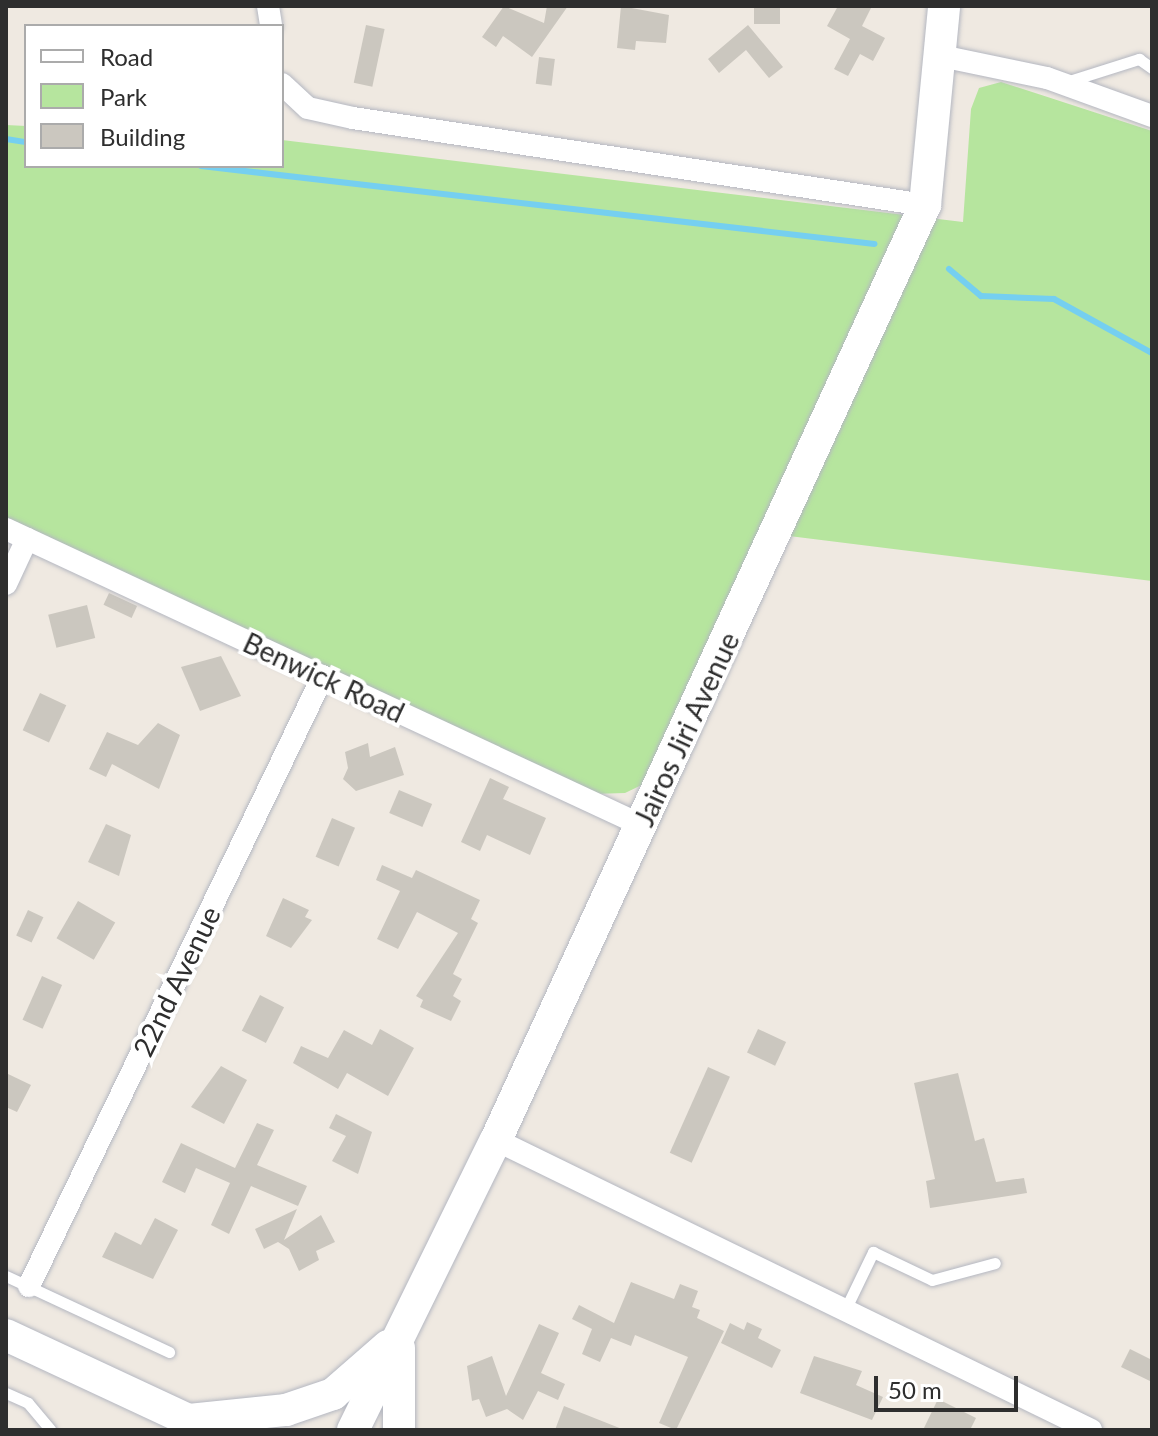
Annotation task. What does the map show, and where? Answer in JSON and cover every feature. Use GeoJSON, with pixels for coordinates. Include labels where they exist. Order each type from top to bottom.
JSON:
{"type":"FeatureCollection","features":[{"type":"Feature","properties":{"kind":"main road","name":"Jairos Jiri Avenue"},"geometry":{"type":"LineString","coordinates":[[353,1430],[496,1140],[925,205],[944,6]]}},
{"type":"Feature","properties":{"kind":"main road"},"geometry":{"type":"LineString","coordinates":[[6,1335],[198,1427],[286,1410],[333,1394],[399,1337]]}},
{"type":"Feature","properties":{"kind":"main road"},"geometry":{"type":"LineString","coordinates":[[399,1337],[399,1430]]}},
{"type":"Feature","properties":{"kind":"street"},"geometry":{"type":"LineString","coordinates":[[941,56],[1062,83],[1152,116]]}},
{"type":"Feature","properties":{"kind":"street"},"geometry":{"type":"LineString","coordinates":[[284,86],[308,108],[353,118],[925,205]]}},
{"type":"Feature","properties":{"kind":"street","name":"Benwick Road"},"geometry":{"type":"LineString","coordinates":[[6,529],[641,825]]}},
{"type":"Feature","properties":{"kind":"street"},"geometry":{"type":"LineString","coordinates":[[6,584],[27,539]]}},
{"type":"Feature","properties":{"kind":"street","name":"22nd Avenue"},"geometry":{"type":"LineString","coordinates":[[29,1286],[323,676]]}},
{"type":"Feature","properties":{"kind":"street"},"geometry":{"type":"LineString","coordinates":[[496,1140],[1091,1430]]}},
{"type":"Feature","properties":{"kind":"lane"},"geometry":{"type":"LineString","coordinates":[[1062,83],[1139,59],[1152,68]]}},
{"type":"Feature","properties":{"kind":"lane"},"geometry":{"type":"LineString","coordinates":[[844,1312],[873,1252],[932,1280],[995,1263]]}},
{"type":"Feature","properties":{"kind":"lane"},"geometry":{"type":"LineString","coordinates":[[6,1276],[169,1352]]}},
{"type":"Feature","properties":{"kind":"lane"},"geometry":{"type":"LineString","coordinates":[[6,1393],[28,1403],[51,1430]]}},
{"type":"Feature","properties":{"kind":"green space"},"geometry":{"type":"Polygon","coordinates":[[[1001,82],[1152,131],[1152,581],[765,533],[650,781],[625,793],[593,794],[6,517],[6,125],[24,126],[24,168],[284,168],[284,140],[963,222],[971,109],[979,88],[1001,82]]]}},
{"type":"Feature","properties":{"kind":"building"},"geometry":{"type":"Polygon","coordinates":[[[504,6],[544,23],[547,6],[568,6],[532,57],[503,36],[496,47],[482,37],[504,6]]]}},
{"type":"Feature","properties":{"kind":"building"},"geometry":{"type":"Polygon","coordinates":[[[621,6],[669,15],[666,43],[636,41],[635,50],[617,48],[621,6]]]}},
{"type":"Feature","properties":{"kind":"building"},"geometry":{"type":"Polygon","coordinates":[[[754,6],[780,6],[780,24],[754,24],[754,6]]]}},
{"type":"Feature","properties":{"kind":"building"},"geometry":{"type":"Polygon","coordinates":[[[838,6],[872,6],[862,26],[885,38],[873,61],[860,54],[848,76],[834,69],[850,39],[827,26],[838,6]]]}},
{"type":"Feature","properties":{"kind":"building"},"geometry":{"type":"Polygon","coordinates":[[[366,25],[385,29],[372,87],[354,83],[366,25]]]}},
{"type":"Feature","properties":{"kind":"building"},"geometry":{"type":"Polygon","coordinates":[[[748,25],[783,67],[769,78],[746,50],[719,73],[708,59],[748,25]]]}},
{"type":"Feature","properties":{"kind":"building"},"geometry":{"type":"Polygon","coordinates":[[[539,57],[555,59],[552,86],[536,84],[539,57]]]}},
{"type":"Feature","properties":{"kind":"building"},"geometry":{"type":"Polygon","coordinates":[[[109,593],[137,606],[132,618],[104,605],[109,593]]]}},
{"type":"Feature","properties":{"kind":"building"},"geometry":{"type":"Polygon","coordinates":[[[87,605],[95,638],[56,648],[48,615],[87,605]]]}},
{"type":"Feature","properties":{"kind":"building"},"geometry":{"type":"Polygon","coordinates":[[[221,656],[241,696],[200,711],[181,667],[221,656]]]}},
{"type":"Feature","properties":{"kind":"building"},"geometry":{"type":"Polygon","coordinates":[[[40,693],[66,705],[49,742],[23,730],[40,693]]]}},
{"type":"Feature","properties":{"kind":"building"},"geometry":{"type":"Polygon","coordinates":[[[158,723],[180,735],[159,789],[112,764],[106,777],[89,769],[107,732],[138,745],[158,723]]]}},
{"type":"Feature","properties":{"kind":"building"},"geometry":{"type":"Polygon","coordinates":[[[368,743],[370,757],[395,747],[404,775],[356,791],[343,779],[348,768],[345,752],[368,743]]]}},
{"type":"Feature","properties":{"kind":"building"},"geometry":{"type":"Polygon","coordinates":[[[490,778],[509,787],[503,799],[546,818],[530,855],[487,835],[480,851],[461,842],[490,778]]]}},
{"type":"Feature","properties":{"kind":"building"},"geometry":{"type":"Polygon","coordinates":[[[399,790],[432,804],[422,827],[389,813],[399,790]]]}},
{"type":"Feature","properties":{"kind":"building"},"geometry":{"type":"Polygon","coordinates":[[[332,818],[355,828],[339,866],[316,857],[332,818]]]}},
{"type":"Feature","properties":{"kind":"building"},"geometry":{"type":"Polygon","coordinates":[[[106,824],[131,835],[119,876],[88,862],[106,824]]]}},
{"type":"Feature","properties":{"kind":"building"},"geometry":{"type":"Polygon","coordinates":[[[382,865],[412,878],[416,870],[480,900],[471,919],[478,923],[453,974],[462,979],[453,996],[461,1001],[451,1021],[420,1007],[423,1000],[416,996],[458,933],[417,912],[398,949],[377,939],[400,891],[376,880],[382,865]]]}},
{"type":"Feature","properties":{"kind":"building"},"geometry":{"type":"Polygon","coordinates":[[[283,898],[309,910],[305,917],[312,920],[291,948],[266,936],[283,898]]]}},
{"type":"Feature","properties":{"kind":"building"},"geometry":{"type":"Polygon","coordinates":[[[78,901],[115,922],[94,960],[56,938],[78,901]]]}},
{"type":"Feature","properties":{"kind":"building"},"geometry":{"type":"Polygon","coordinates":[[[28,910],[43,917],[32,943],[16,935],[28,910]]]}},
{"type":"Feature","properties":{"kind":"building"},"geometry":{"type":"Polygon","coordinates":[[[42,976],[62,985],[43,1029],[22,1020],[42,976]]]}},
{"type":"Feature","properties":{"kind":"building"},"geometry":{"type":"Polygon","coordinates":[[[260,995],[284,1007],[266,1043],[242,1031],[260,995]]]}},
{"type":"Feature","properties":{"kind":"building"},"geometry":{"type":"Polygon","coordinates":[[[380,1029],[414,1048],[388,1096],[347,1073],[338,1089],[293,1063],[301,1046],[328,1058],[344,1030],[372,1045],[380,1029]]]}},
{"type":"Feature","properties":{"kind":"building"},"geometry":{"type":"Polygon","coordinates":[[[758,1029],[786,1042],[775,1066],[747,1053],[758,1029]]]}},
{"type":"Feature","properties":{"kind":"building"},"geometry":{"type":"Polygon","coordinates":[[[221,1066],[247,1080],[224,1124],[191,1107],[221,1066]]]}},
{"type":"Feature","properties":{"kind":"building"},"geometry":{"type":"Polygon","coordinates":[[[708,1067],[730,1077],[692,1163],[670,1153],[708,1067]]]}},
{"type":"Feature","properties":{"kind":"building"},"geometry":{"type":"Polygon","coordinates":[[[6,1073],[31,1085],[17,1112],[6,1107],[6,1073]]]}},
{"type":"Feature","properties":{"kind":"building"},"geometry":{"type":"Polygon","coordinates":[[[958,1073],[975,1141],[984,1138],[996,1182],[1024,1178],[1027,1193],[930,1208],[926,1181],[935,1179],[914,1083],[958,1073]]]}},
{"type":"Feature","properties":{"kind":"building"},"geometry":{"type":"Polygon","coordinates":[[[336,1114],[372,1132],[358,1174],[332,1161],[346,1136],[329,1128],[336,1114]]]}},
{"type":"Feature","properties":{"kind":"building"},"geometry":{"type":"Polygon","coordinates":[[[257,1123],[274,1130],[257,1165],[307,1186],[298,1206],[251,1186],[229,1234],[211,1225],[230,1183],[196,1168],[185,1193],[162,1182],[181,1143],[235,1168],[257,1123]]]}},
{"type":"Feature","properties":{"kind":"building"},"geometry":{"type":"Polygon","coordinates":[[[297,1209],[284,1240],[321,1215],[335,1242],[316,1251],[319,1260],[299,1271],[289,1249],[278,1242],[264,1249],[255,1229],[297,1209]]]}},
{"type":"Feature","properties":{"kind":"building"},"geometry":{"type":"Polygon","coordinates":[[[155,1218],[178,1230],[153,1279],[102,1257],[115,1232],[141,1245],[155,1218]]]}},
{"type":"Feature","properties":{"kind":"building"},"geometry":{"type":"Polygon","coordinates":[[[631,1282],[674,1299],[680,1284],[698,1291],[692,1307],[700,1310],[697,1318],[724,1331],[676,1430],[659,1423],[688,1357],[635,1335],[631,1346],[611,1338],[600,1362],[582,1354],[592,1329],[572,1319],[579,1305],[614,1323],[631,1282]]]}},
{"type":"Feature","properties":{"kind":"building"},"geometry":{"type":"Polygon","coordinates":[[[747,1322],[762,1329],[758,1338],[781,1350],[772,1368],[721,1343],[730,1323],[744,1330],[747,1322]]]}},
{"type":"Feature","properties":{"kind":"building"},"geometry":{"type":"Polygon","coordinates":[[[539,1324],[559,1333],[541,1373],[565,1384],[558,1400],[538,1391],[523,1420],[507,1409],[486,1417],[479,1399],[472,1401],[467,1366],[492,1356],[506,1396],[539,1324]]]}},
{"type":"Feature","properties":{"kind":"building"},"geometry":{"type":"Polygon","coordinates":[[[1130,1349],[1152,1360],[1152,1382],[1121,1367],[1130,1349]]]}},
{"type":"Feature","properties":{"kind":"building"},"geometry":{"type":"Polygon","coordinates":[[[814,1356],[862,1371],[856,1385],[883,1397],[872,1420],[800,1393],[814,1356]]]}},
{"type":"Feature","properties":{"kind":"building"},"geometry":{"type":"Polygon","coordinates":[[[938,1399],[976,1418],[970,1430],[923,1430],[938,1399]]]}},
{"type":"Feature","properties":{"kind":"building"},"geometry":{"type":"Polygon","coordinates":[[[564,1406],[622,1429],[622,1430],[555,1430],[564,1406]]]}},
{"type":"Feature","properties":{"kind":"waterway"},"geometry":{"type":"LineString","coordinates":[[6,139],[24,142]]}},
{"type":"Feature","properties":{"kind":"waterway"},"geometry":{"type":"LineString","coordinates":[[218,168],[875,244]]}},
{"type":"Feature","properties":{"kind":"waterway"},"geometry":{"type":"LineString","coordinates":[[949,269],[981,296],[1054,299],[1152,353]]}}]}
